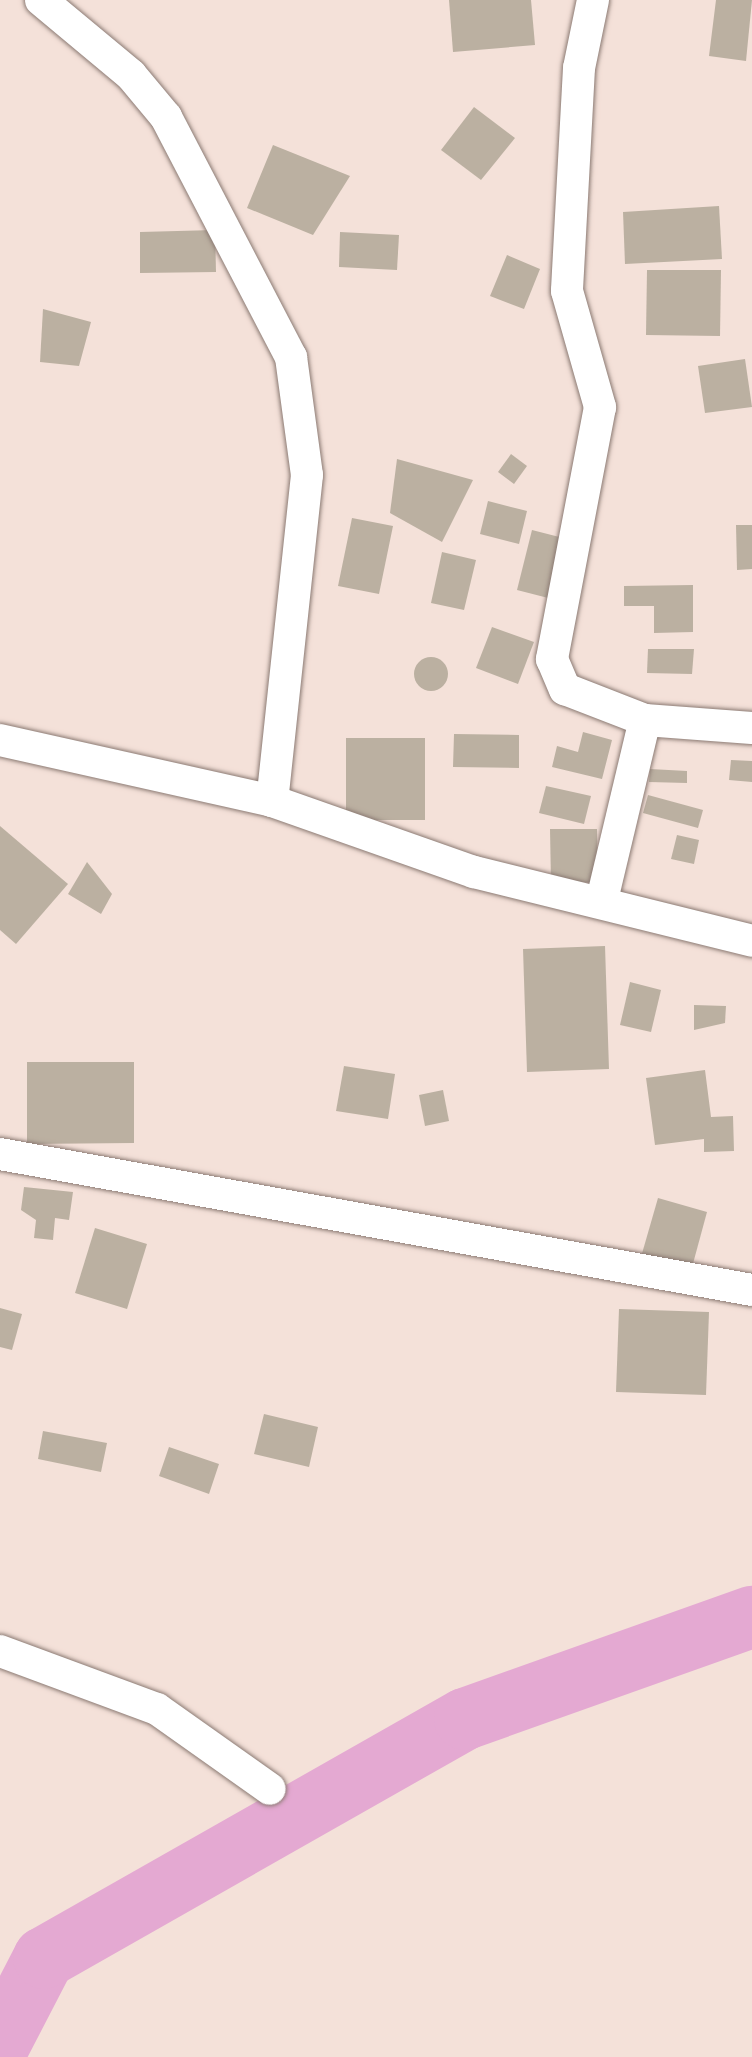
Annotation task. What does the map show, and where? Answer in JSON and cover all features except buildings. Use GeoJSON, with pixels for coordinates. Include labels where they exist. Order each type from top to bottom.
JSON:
{"type":"FeatureCollection","features":[{"type":"Feature","properties":{"kind":"street"},"geometry":{"type":"LineString","coordinates":[[42,0],[166,117],[291,357],[307,475],[272,800]]}},
{"type":"Feature","properties":{"kind":"street"},"geometry":{"type":"LineString","coordinates":[[594,0],[579,68],[567,291],[600,407],[552,659],[566,688],[645,720],[752,728]]}},
{"type":"Feature","properties":{"kind":"street"},"geometry":{"type":"LineString","coordinates":[[602,900],[645,720]]}},
{"type":"Feature","properties":{"kind":"street"},"geometry":{"type":"LineString","coordinates":[[0,740],[272,800],[438,860],[752,941]]}},
{"type":"Feature","properties":{"kind":"street"},"geometry":{"type":"LineString","coordinates":[[0,1154],[752,1290]]}},
{"type":"Feature","properties":{"kind":"street"},"geometry":{"type":"LineString","coordinates":[[0,1651],[157,1710],[270,1789]]}},
{"type":"Feature","properties":{"kind":"waterway"},"geometry":{"type":"LineString","coordinates":[[0,2043],[44,1958],[465,1719],[752,1617]]}}]}
